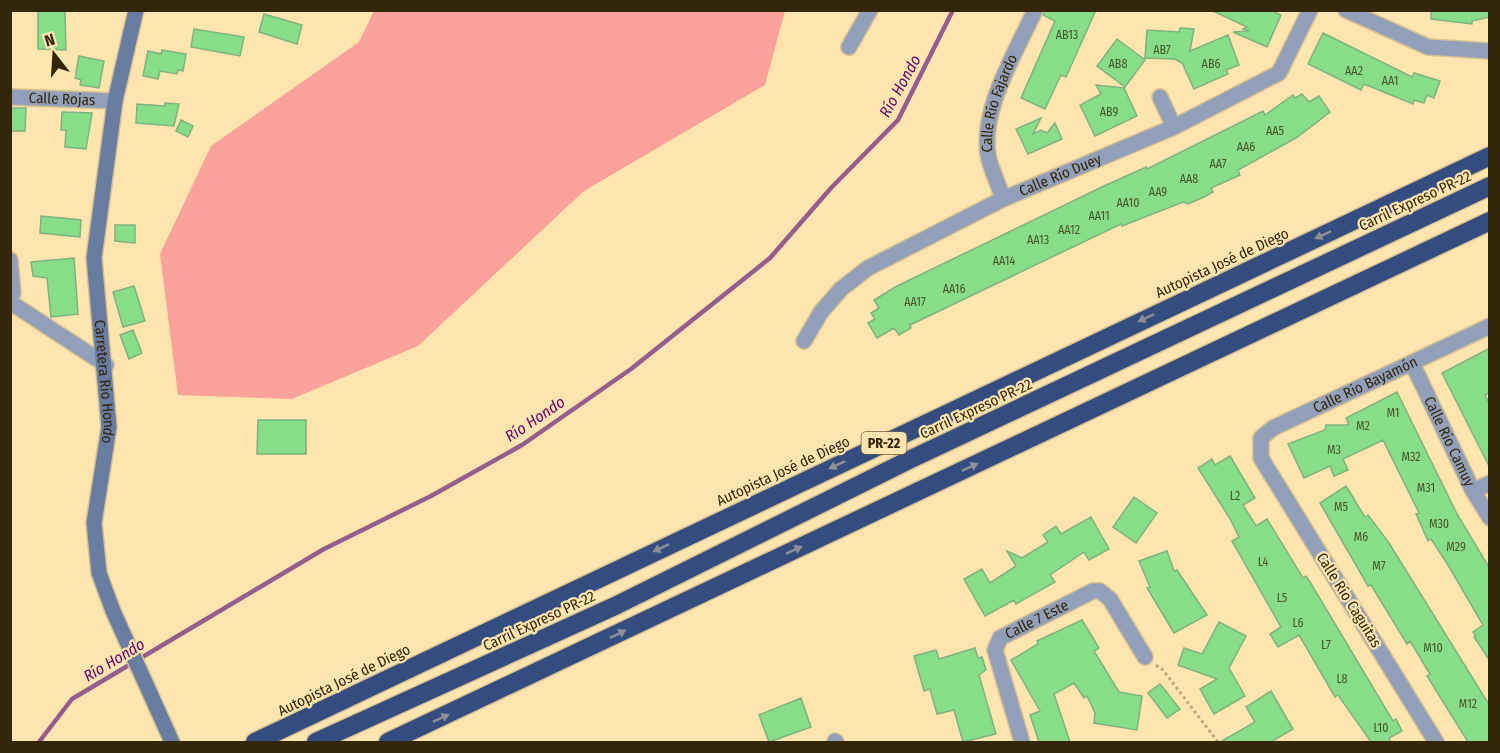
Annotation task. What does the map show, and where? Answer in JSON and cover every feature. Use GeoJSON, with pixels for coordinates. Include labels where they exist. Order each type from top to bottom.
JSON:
{"type":"FeatureCollection","features":[{"type":"Feature","properties":{"kind":"highway","name":"Autopista José de Diego"},"geometry":{"type":"LineString","coordinates":[[255,742],[1490,156]]}},
{"type":"Feature","properties":{"kind":"highway","name":"Carril Expreso PR-22"},"geometry":{"type":"LineString","coordinates":[[316,742],[615,606],[909,460],[1490,186]]}},
{"type":"Feature","properties":{"kind":"highway"},"geometry":{"type":"LineString","coordinates":[[388,742],[1490,221]]}},
{"type":"Feature","properties":{"kind":"street","name":"Carretera Río Hondo"},"geometry":{"type":"LineString","coordinates":[[136,10],[115,100],[94,258],[106,365],[110,427],[94,523],[99,573],[150,697],[172,742]]}},
{"type":"Feature","properties":{"kind":"street"},"geometry":{"type":"LineString","coordinates":[[849,47],[870,10]]}},
{"type":"Feature","properties":{"kind":"street","name":"Calle Río Fajardo"},"geometry":{"type":"LineString","coordinates":[[1003,200],[989,158],[987,127],[991,108],[1035,10]]}},
{"type":"Feature","properties":{"kind":"street","name":"Calle Río Duey"},"geometry":{"type":"LineString","coordinates":[[804,341],[821,312],[841,288],[868,268],[1003,200],[1174,127],[1279,74],[1310,10]]}},
{"type":"Feature","properties":{"kind":"street"},"geometry":{"type":"LineString","coordinates":[[1346,10],[1428,47],[1490,51]]}},
{"type":"Feature","properties":{"kind":"street","name":"Calle Rojas"},"geometry":{"type":"LineString","coordinates":[[10,97],[115,100]]}},
{"type":"Feature","properties":{"kind":"street"},"geometry":{"type":"LineString","coordinates":[[1160,97],[1174,127]]}},
{"type":"Feature","properties":{"kind":"street"},"geometry":{"type":"LineString","coordinates":[[10,260],[13,293],[10,300],[106,365]]}},
{"type":"Feature","properties":{"kind":"street","name":"Calle Río Bayamón"},"geometry":{"type":"LineString","coordinates":[[1261,458],[1261,438],[1273,428],[1490,326]]}},
{"type":"Feature","properties":{"kind":"street","name":"Calle Río Camuy"},"geometry":{"type":"LineString","coordinates":[[1412,363],[1473,490],[1490,518]]}},
{"type":"Feature","properties":{"kind":"street","name":"Calle Río Caguitas"},"geometry":{"type":"LineString","coordinates":[[1261,458],[1436,742]]}},
{"type":"Feature","properties":{"kind":"street"},"geometry":{"type":"LineString","coordinates":[[1473,490],[1490,483]]}},
{"type":"Feature","properties":{"kind":"street","name":"Calle 7 Este"},"geometry":{"type":"LineString","coordinates":[[1022,742],[995,650],[1000,638],[1093,591],[1100,591],[1110,599],[1145,657]]}},
{"type":"Feature","properties":{"kind":"path"},"geometry":{"type":"LineString","coordinates":[[1145,657],[1163,670],[1218,742]]}},
{"type":"Feature","properties":{"kind":"shaded area"},"geometry":{"type":"Polygon","coordinates":[[[374,11],[785,11],[765,85],[584,191],[418,346],[292,399],[178,395],[160,254],[211,146],[359,42],[374,11]]]}},
{"type":"Feature","properties":{"kind":"building"},"geometry":{"type":"Polygon","coordinates":[[[38,10],[65,10],[66,50],[38,49],[38,10]]]}},
{"type":"Feature","properties":{"kind":"building"},"geometry":{"type":"Polygon","coordinates":[[[1045,10],[1096,10],[1066,77],[1061,75],[1045,109],[1021,98],[1055,21],[1043,15],[1045,10]]]}},
{"type":"Feature","properties":{"kind":"building"},"geometry":{"type":"Polygon","coordinates":[[[1211,10],[1271,10],[1281,15],[1267,47],[1233,32],[1249,31],[1243,29],[1247,27],[1211,10]]]}},
{"type":"Feature","properties":{"kind":"building"},"geometry":{"type":"Polygon","coordinates":[[[1431,10],[1490,10],[1490,17],[1472,21],[1472,24],[1431,19],[1431,10]]]}},
{"type":"Feature","properties":{"kind":"building"},"geometry":{"type":"Polygon","coordinates":[[[264,14],[302,25],[297,44],[259,32],[264,14]]]}},
{"type":"Feature","properties":{"kind":"building"},"geometry":{"type":"Polygon","coordinates":[[[1180,28],[1194,29],[1190,51],[1228,35],[1239,65],[1226,70],[1228,74],[1194,89],[1182,63],[1175,59],[1145,58],[1147,30],[1179,32],[1180,28]]]}},
{"type":"Feature","properties":{"kind":"building"},"geometry":{"type":"Polygon","coordinates":[[[194,29],[244,37],[240,56],[191,47],[194,29]]]}},
{"type":"Feature","properties":{"kind":"building"},"geometry":{"type":"Polygon","coordinates":[[[1323,33],[1412,77],[1414,73],[1440,81],[1434,98],[1427,95],[1424,103],[1414,100],[1413,104],[1364,84],[1361,90],[1308,64],[1323,33]]]}},
{"type":"Feature","properties":{"kind":"building"},"geometry":{"type":"Polygon","coordinates":[[[1117,39],[1145,60],[1125,87],[1097,66],[1117,39]]]}},
{"type":"Feature","properties":{"kind":"building"},"geometry":{"type":"Polygon","coordinates":[[[162,50],[186,54],[183,71],[178,70],[177,74],[160,71],[158,79],[143,76],[148,51],[161,54],[162,50]]]}},
{"type":"Feature","properties":{"kind":"building"},"geometry":{"type":"Polygon","coordinates":[[[79,56],[104,61],[99,88],[80,85],[81,80],[75,78],[79,56]]]}},
{"type":"Feature","properties":{"kind":"building"},"geometry":{"type":"Polygon","coordinates":[[[1096,85],[1124,88],[1137,116],[1095,136],[1080,105],[1101,94],[1096,85]]]}},
{"type":"Feature","properties":{"kind":"building"},"geometry":{"type":"Polygon","coordinates":[[[1302,94],[1309,102],[1319,96],[1330,112],[1296,138],[1238,170],[1240,175],[1211,188],[1213,192],[1204,197],[1188,204],[1183,202],[1122,226],[1121,224],[910,325],[911,328],[899,335],[894,328],[877,338],[868,323],[875,319],[871,313],[879,308],[874,300],[897,286],[1104,186],[1146,167],[1147,169],[1263,111],[1265,115],[1293,95],[1295,98],[1302,94]]]}},
{"type":"Feature","properties":{"kind":"building"},"geometry":{"type":"Polygon","coordinates":[[[165,103],[179,104],[174,126],[136,123],[137,104],[165,106],[165,103]]]}},
{"type":"Feature","properties":{"kind":"building"},"geometry":{"type":"Polygon","coordinates":[[[10,108],[26,108],[25,131],[10,131],[10,108]]]}},
{"type":"Feature","properties":{"kind":"building"},"geometry":{"type":"Polygon","coordinates":[[[62,112],[92,113],[86,149],[65,147],[66,130],[61,130],[62,112]]]}},
{"type":"Feature","properties":{"kind":"building"},"geometry":{"type":"Polygon","coordinates":[[[1041,118],[1033,134],[1041,130],[1047,133],[1055,123],[1062,139],[1028,154],[1016,129],[1041,118]]]}},
{"type":"Feature","properties":{"kind":"building"},"geometry":{"type":"Polygon","coordinates":[[[181,120],[193,126],[188,137],[176,131],[181,120]]]}},
{"type":"Feature","properties":{"kind":"building"},"geometry":{"type":"Polygon","coordinates":[[[41,216],[81,220],[80,237],[40,233],[41,216]]]}},
{"type":"Feature","properties":{"kind":"building"},"geometry":{"type":"Polygon","coordinates":[[[115,225],[135,225],[135,243],[115,241],[115,225]]]}},
{"type":"Feature","properties":{"kind":"building"},"geometry":{"type":"Polygon","coordinates":[[[74,258],[78,314],[51,317],[47,278],[33,276],[31,262],[74,258]]]}},
{"type":"Feature","properties":{"kind":"building"},"geometry":{"type":"Polygon","coordinates":[[[134,286],[145,321],[123,327],[113,292],[134,286]]]}},
{"type":"Feature","properties":{"kind":"building"},"geometry":{"type":"Polygon","coordinates":[[[133,330],[142,353],[129,359],[120,335],[133,330]]]}},
{"type":"Feature","properties":{"kind":"building"},"geometry":{"type":"Polygon","coordinates":[[[1490,348],[1490,392],[1485,395],[1490,405],[1490,468],[1442,373],[1490,348]]]}},
{"type":"Feature","properties":{"kind":"building"},"geometry":{"type":"Polygon","coordinates":[[[1397,392],[1457,514],[1490,569],[1490,661],[1473,632],[1483,625],[1431,539],[1428,541],[1416,514],[1419,513],[1383,440],[1343,459],[1348,470],[1334,476],[1330,466],[1304,478],[1288,444],[1325,430],[1326,425],[1349,425],[1346,418],[1397,392]]]}},
{"type":"Feature","properties":{"kind":"building"},"geometry":{"type":"Polygon","coordinates":[[[258,420],[306,420],[306,454],[257,454],[258,420]]]}},
{"type":"Feature","properties":{"kind":"building"},"geometry":{"type":"Polygon","coordinates":[[[1230,456],[1255,498],[1243,505],[1256,526],[1267,519],[1303,578],[1306,576],[1310,582],[1393,721],[1396,719],[1402,731],[1389,738],[1391,742],[1371,742],[1338,695],[1335,697],[1299,635],[1278,647],[1270,634],[1281,627],[1232,541],[1239,537],[1229,517],[1198,468],[1212,459],[1215,465],[1230,456]]]}},
{"type":"Feature","properties":{"kind":"building"},"geometry":{"type":"Polygon","coordinates":[[[1346,486],[1365,517],[1368,515],[1389,543],[1490,706],[1490,742],[1468,742],[1427,676],[1430,674],[1410,641],[1407,644],[1371,585],[1368,586],[1320,503],[1346,486]]]}},
{"type":"Feature","properties":{"kind":"building"},"geometry":{"type":"Polygon","coordinates":[[[1134,497],[1157,513],[1136,543],[1113,527],[1134,497]]]}},
{"type":"Feature","properties":{"kind":"building"},"geometry":{"type":"Polygon","coordinates":[[[1091,517],[1109,549],[1089,560],[1084,552],[1050,575],[1055,582],[1016,604],[1014,600],[985,616],[964,579],[982,569],[990,583],[1016,566],[1007,551],[1022,558],[1048,542],[1043,535],[1056,526],[1061,534],[1091,517]]]}},
{"type":"Feature","properties":{"kind":"building"},"geometry":{"type":"Polygon","coordinates":[[[1167,551],[1174,571],[1177,570],[1207,615],[1174,633],[1147,588],[1150,587],[1139,561],[1167,551]]]}},
{"type":"Feature","properties":{"kind":"building"},"geometry":{"type":"Polygon","coordinates":[[[1082,620],[1099,648],[1094,651],[1119,692],[1142,696],[1137,730],[1094,723],[1095,713],[1087,696],[1084,698],[1074,683],[1054,694],[1070,742],[1039,742],[1030,715],[1040,711],[1011,660],[1038,644],[1037,641],[1082,620]]]}},
{"type":"Feature","properties":{"kind":"building"},"geometry":{"type":"Polygon","coordinates":[[[1219,622],[1246,636],[1229,668],[1245,696],[1214,714],[1200,689],[1217,679],[1178,665],[1184,648],[1202,654],[1219,622]]]}},
{"type":"Feature","properties":{"kind":"building"},"geometry":{"type":"Polygon","coordinates":[[[975,648],[978,658],[982,657],[986,670],[979,675],[996,734],[963,742],[954,710],[937,714],[930,689],[924,691],[914,656],[936,650],[939,659],[975,648]]]}},
{"type":"Feature","properties":{"kind":"building"},"geometry":{"type":"Polygon","coordinates":[[[1160,684],[1180,709],[1167,718],[1148,693],[1160,684]]]}},
{"type":"Feature","properties":{"kind":"building"},"geometry":{"type":"Polygon","coordinates":[[[1271,691],[1293,729],[1271,742],[1220,742],[1255,722],[1246,707],[1271,691]]]}},
{"type":"Feature","properties":{"kind":"building"},"geometry":{"type":"Polygon","coordinates":[[[801,698],[811,727],[769,742],[759,715],[801,698]]]}},
{"type":"Feature","properties":{"kind":"waterway","name":"Río Hondo"},"geometry":{"type":"LineString","coordinates":[[39,742],[72,699],[324,549],[431,496],[522,445],[631,369],[770,258],[831,188],[898,120],[953,10]]}}]}
